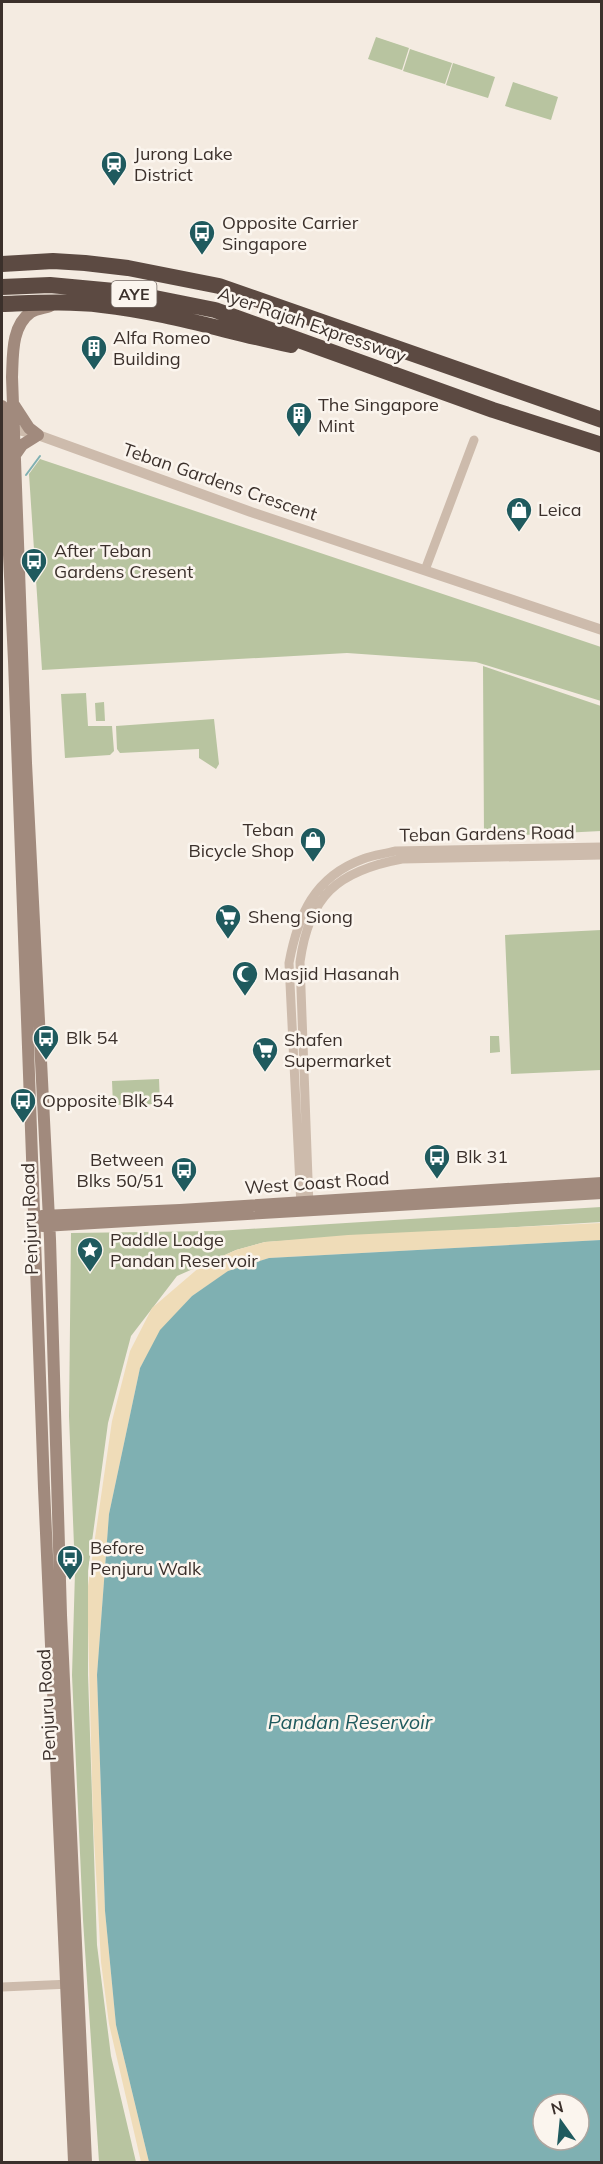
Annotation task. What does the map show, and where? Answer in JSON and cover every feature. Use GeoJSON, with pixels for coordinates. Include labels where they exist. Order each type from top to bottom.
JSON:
{"type":"FeatureCollection","features":[{"type":"Feature","properties":{"kind":"highway","name":"Ayer Rajah Expressway"},"geometry":{"type":"LineString","coordinates":[[2,264],[53,261],[85,263],[128,268],[219,286],[602,420]]}},
{"type":"Feature","properties":{"kind":"highway","name":"Ayer Rajah Expressway"},"geometry":{"type":"LineString","coordinates":[[2,287],[50,285],[125,292],[215,310],[493,410],[596,444]]}},
{"type":"Feature","properties":{"kind":"highway"},"geometry":{"type":"LineString","coordinates":[[2,304],[62,302],[104,305],[146,312],[293,345],[303,342]]}},
{"type":"Feature","properties":{"kind":"main road","name":"Penjuru Road"},"geometry":{"type":"LineString","coordinates":[[62,302],[31,312],[17,333],[8,405],[8,427],[44,1488],[71,1984],[86,2163]]}},
{"type":"Feature","properties":{"kind":"main road"},"geometry":{"type":"LineString","coordinates":[[8,405],[38,435],[22,445],[15,455]]}},
{"type":"Feature","properties":{"kind":"main road","name":"Penjuru Road"},"geometry":{"type":"LineString","coordinates":[[8,427],[15,455],[22,792],[48,1221],[61,1615],[74,2163]]}},
{"type":"Feature","properties":{"kind":"main road","name":"West Coast Road"},"geometry":{"type":"LineString","coordinates":[[305,1206],[602,1183]]}},
{"type":"Feature","properties":{"kind":"main road","name":"West Coast Road"},"geometry":{"type":"LineString","coordinates":[[35,1221],[602,1193]]}},
{"type":"Feature","properties":{"kind":"street","name":"Teban Gardens Crescent"},"geometry":{"type":"LineString","coordinates":[[8,427],[38,435],[251,512],[602,630]]}},
{"type":"Feature","properties":{"kind":"street"},"geometry":{"type":"LineString","coordinates":[[425,570],[474,440]]}},
{"type":"Feature","properties":{"kind":"street","name":"Teban Gardens Road"},"geometry":{"type":"LineString","coordinates":[[578,852],[602,847]]}},
{"type":"Feature","properties":{"kind":"street","name":"Teban Gardens Road"},"geometry":{"type":"LineString","coordinates":[[305,1206],[289,963],[295,932],[309,900],[340,870],[364,859],[395,851],[578,852],[602,855]]}},
{"type":"Feature","properties":{"kind":"street"},"geometry":{"type":"LineString","coordinates":[[2,1987],[71,1984]]}},
{"type":"Feature","properties":{"kind":"green space"},"geometry":{"type":"Polygon","coordinates":[[[376,37],[409,48],[402,70],[368,59],[376,37]]]}},
{"type":"Feature","properties":{"kind":"green space"},"geometry":{"type":"Polygon","coordinates":[[[410,49],[452,63],[445,84],[403,71],[410,49]]]}},
{"type":"Feature","properties":{"kind":"green space"},"geometry":{"type":"Polygon","coordinates":[[[453,63],[495,77],[488,98],[446,85],[453,63]]]}},
{"type":"Feature","properties":{"kind":"green space"},"geometry":{"type":"Polygon","coordinates":[[[513,82],[558,97],[551,120],[505,106],[513,82]]]}},
{"type":"Feature","properties":{"kind":"green space"},"geometry":{"type":"Polygon","coordinates":[[[40,459],[601,647],[601,701],[476,662],[347,653],[42,670],[29,474],[40,459]]]}},
{"type":"Feature","properties":{"kind":"green space"},"geometry":{"type":"Polygon","coordinates":[[[483,666],[601,706],[601,831],[484,837],[483,666]]]}},
{"type":"Feature","properties":{"kind":"green space"},"geometry":{"type":"Polygon","coordinates":[[[86,693],[88,726],[112,726],[114,751],[110,755],[65,758],[61,694],[86,693]]]}},
{"type":"Feature","properties":{"kind":"green space"},"geometry":{"type":"Polygon","coordinates":[[[104,702],[105,721],[96,721],[95,703],[104,702]]]}},
{"type":"Feature","properties":{"kind":"green space"},"geometry":{"type":"Polygon","coordinates":[[[214,719],[219,764],[216,769],[199,758],[199,749],[120,753],[117,749],[116,726],[214,719]]]}},
{"type":"Feature","properties":{"kind":"green space"},"geometry":{"type":"Polygon","coordinates":[[[601,930],[601,1070],[511,1074],[505,935],[601,930]]]}},
{"type":"Feature","properties":{"kind":"green space"},"geometry":{"type":"Polygon","coordinates":[[[490,1036],[499,1036],[500,1052],[490,1053],[490,1036]]]}},
{"type":"Feature","properties":{"kind":"green space"},"geometry":{"type":"Polygon","coordinates":[[[159,1079],[160,1104],[113,1105],[112,1081],[159,1079]]]}},
{"type":"Feature","properties":{"kind":"green space"},"geometry":{"type":"Polygon","coordinates":[[[601,1207],[601,1222],[265,1242],[236,1250],[177,1276],[131,1336],[108,1423],[88,1571],[88,1675],[97,1945],[111,2056],[136,2162],[99,2162],[83,1920],[72,1675],[75,1572],[69,1416],[71,1233],[217,1231],[601,1207]]]}},
{"type":"Feature","properties":{"kind":"sand"},"geometry":{"type":"Polygon","coordinates":[[[601,1223],[601,1240],[269,1258],[229,1271],[192,1296],[161,1330],[140,1368],[109,1514],[97,1675],[105,1911],[116,2025],[149,2162],[141,2162],[109,2024],[101,1962],[93,1819],[88,1625],[88,1586],[112,1421],[130,1351],[152,1308],[201,1266],[236,1250],[265,1242],[348,1235],[601,1223]]]}},
{"type":"Feature","properties":{"kind":"water","name":"Pandan Reservoir"},"geometry":{"type":"Polygon","coordinates":[[[601,1240],[601,2162],[149,2162],[116,2025],[105,1911],[97,1675],[109,1514],[140,1368],[160,1330],[192,1296],[228,1271],[269,1258],[601,1240]]]}},
{"type":"Feature","properties":{"kind":"waterway"},"geometry":{"type":"LineString","coordinates":[[26,475],[40,456]]}},
{"type":"Feature","properties":{"kind":"place","name":"Jurong Lake District"},"geometry":{"type":"Point","coordinates":[114,187]}},
{"type":"Feature","properties":{"kind":"place","name":"Opposite Carrier Singapore"},"geometry":{"type":"Point","coordinates":[202,256]}},
{"type":"Feature","properties":{"kind":"place","name":"Alfa Romeo Building"},"geometry":{"type":"Point","coordinates":[94,371]}},
{"type":"Feature","properties":{"kind":"place","name":"The Singapore Mint"},"geometry":{"type":"Point","coordinates":[299,438]}},
{"type":"Feature","properties":{"kind":"place","name":"Leica"},"geometry":{"type":"Point","coordinates":[519,533]}},
{"type":"Feature","properties":{"kind":"place","name":"After Teban Gardens Cresent"},"geometry":{"type":"Point","coordinates":[34,584]}},
{"type":"Feature","properties":{"kind":"place","name":"Teban Bicycle Shop"},"geometry":{"type":"Point","coordinates":[313,863]}},
{"type":"Feature","properties":{"kind":"place","name":"Sheng Siong"},"geometry":{"type":"Point","coordinates":[228,940]}},
{"type":"Feature","properties":{"kind":"place","name":"Masjid Hasanah"},"geometry":{"type":"Point","coordinates":[245,997]}},
{"type":"Feature","properties":{"kind":"place","name":"Blk 54"},"geometry":{"type":"Point","coordinates":[46,1061]}},
{"type":"Feature","properties":{"kind":"place","name":"Shafen Supermarket"},"geometry":{"type":"Point","coordinates":[265,1073]}},
{"type":"Feature","properties":{"kind":"place","name":"Opposite Blk 54"},"geometry":{"type":"Point","coordinates":[23,1124]}},
{"type":"Feature","properties":{"kind":"place","name":"Blk 31"},"geometry":{"type":"Point","coordinates":[437,1180]}},
{"type":"Feature","properties":{"kind":"place","name":"Between Blks 50/51"},"geometry":{"type":"Point","coordinates":[184,1193]}},
{"type":"Feature","properties":{"kind":"place","name":"Paddle Lodge Pandan Reservoir"},"geometry":{"type":"Point","coordinates":[90,1273]}},
{"type":"Feature","properties":{"kind":"place","name":"Before Penjuru Walk"},"geometry":{"type":"Point","coordinates":[70,1581]}}]}
